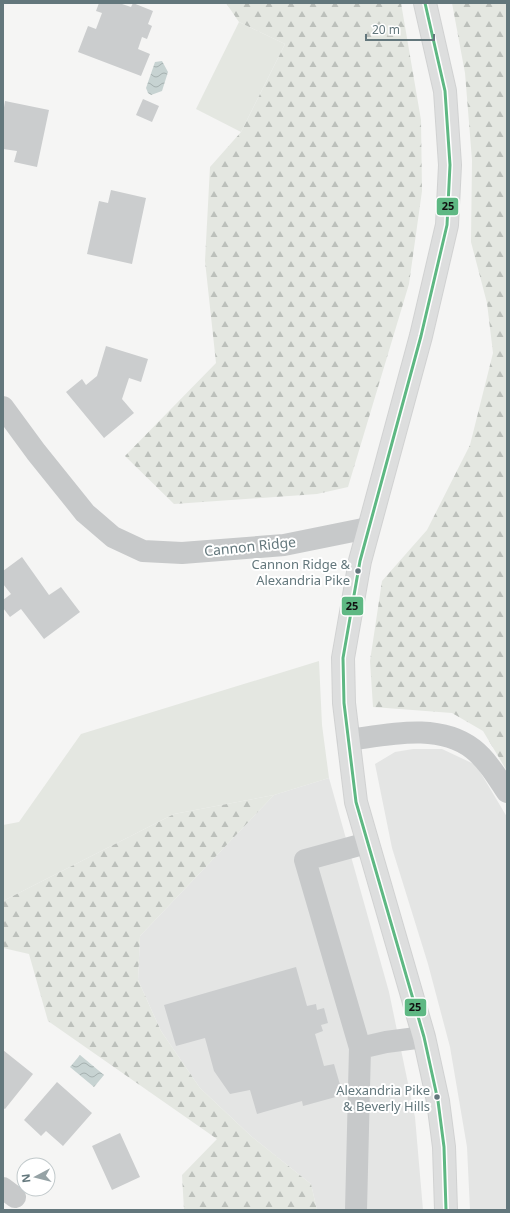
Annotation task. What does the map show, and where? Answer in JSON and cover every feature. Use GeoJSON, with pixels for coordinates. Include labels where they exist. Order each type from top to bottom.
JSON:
{"type":"FeatureCollection","features":[{"type":"Feature","properties":{"kind":"main road"},"geometry":{"type":"LineString","coordinates":[[425,3],[444,91],[450,165],[447,225],[421,336],[360,560],[344,658],[344,703],[356,802],[424,1037],[438,1100],[444,1147],[446,1210]]}},
{"type":"Feature","properties":{"kind":"street","name":"Cannon Ridge"},"geometry":{"type":"LineString","coordinates":[[3,407],[36,452],[85,513],[113,537],[143,551],[182,553],[284,545],[368,528]]}},
{"type":"Feature","properties":{"kind":"street"},"geometry":{"type":"LineString","coordinates":[[348,740],[418,731],[460,742],[473,749],[492,769],[507,792]]}},
{"type":"Feature","properties":{"kind":"street"},"geometry":{"type":"LineString","coordinates":[[356,1210],[360,1048],[306,860],[367,843]]}},
{"type":"Feature","properties":{"kind":"street"},"geometry":{"type":"LineString","coordinates":[[360,1048],[386,1042],[424,1037]]}},
{"type":"Feature","properties":{"kind":"shaded area"},"geometry":{"type":"Polygon","coordinates":[[[413,749],[442,749],[476,765],[507,817],[507,1210],[470,1210],[467,1147],[450,1047],[428,964],[392,848],[375,764],[395,752],[413,749]]]}},
{"type":"Feature","properties":{"kind":"shaded area"},"geometry":{"type":"Polygon","coordinates":[[[329,778],[389,992],[415,1117],[423,1210],[317,1210],[311,1184],[251,1136],[200,1088],[161,1031],[138,980],[140,936],[274,795],[329,778]]]}},
{"type":"Feature","properties":{"kind":"green space"},"geometry":{"type":"Polygon","coordinates":[[[226,3],[401,3],[421,120],[422,191],[409,284],[348,487],[317,494],[174,504],[125,456],[216,363],[205,261],[210,167],[241,132],[285,44],[239,22],[226,3]]]}},
{"type":"Feature","properties":{"kind":"green space"},"geometry":{"type":"Polygon","coordinates":[[[452,3],[507,3],[507,771],[483,731],[452,713],[373,707],[370,661],[382,581],[427,530],[470,445],[493,353],[487,303],[471,242],[472,160],[465,73],[452,3]]]}},
{"type":"Feature","properties":{"kind":"green space"},"geometry":{"type":"Polygon","coordinates":[[[239,22],[285,44],[241,132],[196,109],[239,22]]]}},
{"type":"Feature","properties":{"kind":"green space"},"geometry":{"type":"Polygon","coordinates":[[[319,661],[322,725],[329,778],[274,795],[174,814],[3,901],[3,825],[19,822],[81,734],[319,661]]]}},
{"type":"Feature","properties":{"kind":"green space"},"geometry":{"type":"Polygon","coordinates":[[[274,795],[140,936],[138,980],[161,1031],[200,1088],[251,1136],[311,1184],[317,1210],[184,1210],[182,1175],[217,1139],[48,1021],[29,954],[3,948],[3,901],[174,814],[274,795]]]}},
{"type":"Feature","properties":{"kind":"water"},"geometry":{"type":"Polygon","coordinates":[[[162,61],[168,72],[162,91],[151,95],[148,93],[146,88],[155,62],[162,61]]]}},
{"type":"Feature","properties":{"kind":"water"},"geometry":{"type":"Polygon","coordinates":[[[80,1055],[104,1075],[94,1087],[70,1067],[80,1055]]]}},
{"type":"Feature","properties":{"kind":"building"},"geometry":{"type":"Polygon","coordinates":[[[99,3],[119,3],[131,7],[133,3],[153,11],[148,24],[152,26],[147,39],[142,37],[138,49],[150,54],[141,76],[78,52],[88,26],[96,29],[102,13],[96,11],[99,3]]]}},
{"type":"Feature","properties":{"kind":"building"},"geometry":{"type":"Polygon","coordinates":[[[143,99],[159,106],[152,122],[136,115],[143,99]]]}},
{"type":"Feature","properties":{"kind":"building"},"geometry":{"type":"Polygon","coordinates":[[[5,101],[49,110],[37,167],[14,162],[17,151],[3,149],[3,114],[5,101]]]}},
{"type":"Feature","properties":{"kind":"building"},"geometry":{"type":"Polygon","coordinates":[[[111,190],[146,198],[132,264],[87,254],[99,201],[108,203],[111,190]]]}},
{"type":"Feature","properties":{"kind":"building"},"geometry":{"type":"Polygon","coordinates":[[[106,346],[148,359],[141,382],[129,378],[122,399],[134,413],[104,438],[66,392],[82,379],[86,385],[97,376],[106,346]]]}},
{"type":"Feature","properties":{"kind":"building"},"geometry":{"type":"Polygon","coordinates":[[[22,557],[49,595],[61,587],[80,612],[44,639],[21,609],[10,617],[3,608],[3,600],[11,594],[3,584],[3,571],[22,557]]]}},
{"type":"Feature","properties":{"kind":"building"},"geometry":{"type":"Polygon","coordinates":[[[296,967],[307,1006],[316,1004],[317,1010],[324,1008],[328,1023],[321,1025],[323,1031],[315,1034],[324,1066],[334,1064],[343,1095],[303,1106],[302,1101],[257,1114],[250,1090],[230,1094],[214,1071],[205,1038],[176,1046],[164,1005],[296,967]]]}},
{"type":"Feature","properties":{"kind":"building"},"geometry":{"type":"Polygon","coordinates":[[[3,1050],[33,1074],[5,1109],[3,1108],[3,1050]]]}},
{"type":"Feature","properties":{"kind":"building"},"geometry":{"type":"Polygon","coordinates":[[[57,1082],[92,1113],[63,1146],[46,1131],[41,1136],[24,1120],[57,1082]]]}},
{"type":"Feature","properties":{"kind":"building"},"geometry":{"type":"Polygon","coordinates":[[[120,1133],[140,1177],[112,1190],[92,1146],[120,1133]]]}},
{"type":"Feature","properties":{"kind":"transit line","name":"25"},"geometry":{"type":"LineString","coordinates":[[425,3],[445,91],[450,165],[447,225],[421,336],[360,561],[343,658],[344,703],[356,802],[424,1037],[438,1101],[444,1147],[446,1210]]}},
{"type":"Feature","properties":{"kind":"place","name":"Cannon Ridge & Alexandria Pike"},"geometry":{"type":"Point","coordinates":[358,571]}},
{"type":"Feature","properties":{"kind":"place","name":"Alexandria Pike & Beverly Hills"},"geometry":{"type":"Point","coordinates":[437,1097]}}]}
